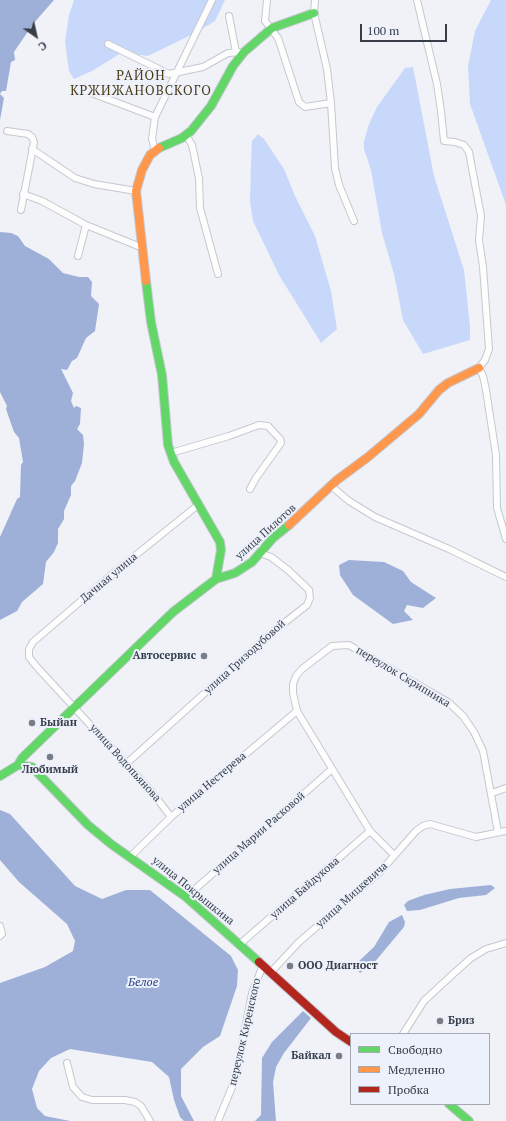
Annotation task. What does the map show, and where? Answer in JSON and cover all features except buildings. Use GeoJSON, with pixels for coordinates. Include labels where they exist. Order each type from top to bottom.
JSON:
{"type":"FeatureCollection","features":[{"type":"Feature","properties":{"kind":"street"},"geometry":{"type":"LineString","coordinates":[[155,150],[152,140],[155,117],[175,73],[212,0]]}},
{"type":"Feature","properties":{"kind":"street"},"geometry":{"type":"LineString","coordinates":[[266,0],[265,22],[272,28],[278,38],[301,106],[310,108],[331,103]]}},
{"type":"Feature","properties":{"kind":"street"},"geometry":{"type":"LineString","coordinates":[[315,0],[314,13],[327,69],[331,103],[335,168],[339,185],[354,222]]}},
{"type":"Feature","properties":{"kind":"street"},"geometry":{"type":"LineString","coordinates":[[416,0],[437,84],[442,111],[444,141],[464,145],[469,152],[481,216],[479,240],[483,266],[489,349],[485,360],[479,368],[483,376],[486,390],[496,455],[497,508],[506,539]]}},
{"type":"Feature","properties":{"kind":"street"},"geometry":{"type":"LineString","coordinates":[[216,579],[221,550],[220,542],[198,505],[171,453],[167,438],[162,375],[151,322],[136,191],[142,170],[155,150],[186,135],[211,106],[223,87],[240,52],[272,28],[314,13]]}},
{"type":"Feature","properties":{"kind":"street"},"geometry":{"type":"LineString","coordinates":[[229,16],[240,52]]}},
{"type":"Feature","properties":{"kind":"street"},"geometry":{"type":"LineString","coordinates":[[108,44],[169,74],[203,67],[228,53],[240,52]]}},
{"type":"Feature","properties":{"kind":"street"},"geometry":{"type":"LineString","coordinates":[[86,91],[155,117]]}},
{"type":"Feature","properties":{"kind":"street"},"geometry":{"type":"LineString","coordinates":[[7,131],[32,137],[34,142],[21,210]]}},
{"type":"Feature","properties":{"kind":"street"},"geometry":{"type":"LineString","coordinates":[[186,135],[192,145],[199,178],[200,208],[218,274]]}},
{"type":"Feature","properties":{"kind":"street"},"geometry":{"type":"LineString","coordinates":[[32,149],[75,178],[94,184],[136,191]]}},
{"type":"Feature","properties":{"kind":"street"},"geometry":{"type":"LineString","coordinates":[[23,194],[42,201],[86,225],[143,248]]}},
{"type":"Feature","properties":{"kind":"street"},"geometry":{"type":"LineString","coordinates":[[78,256],[86,225]]}},
{"type":"Feature","properties":{"kind":"street","name":"улица Пилотов"},"geometry":{"type":"LineString","coordinates":[[0,776],[18,765],[22,758],[173,612],[216,579],[243,568],[260,553],[272,538],[299,517],[331,486],[419,414],[439,390],[448,383],[479,368]]}},
{"type":"Feature","properties":{"kind":"street"},"geometry":{"type":"LineString","coordinates":[[171,453],[229,436],[259,425],[268,426],[280,439],[281,443],[261,471],[250,490]]}},
{"type":"Feature","properties":{"kind":"street"},"geometry":{"type":"LineString","coordinates":[[331,486],[349,501],[375,517],[449,549],[506,577]]}},
{"type":"Feature","properties":{"kind":"street","name":"Дачная улица"},"geometry":{"type":"LineString","coordinates":[[29,657],[29,649],[33,642],[156,538],[198,505]]}},
{"type":"Feature","properties":{"kind":"street","name":"улица Гризодубовой"},"geometry":{"type":"LineString","coordinates":[[126,764],[269,635],[307,605],[310,598],[309,590],[288,570],[271,557],[260,553]]}},
{"type":"Feature","properties":{"kind":"street","name":"переулок Скрипника"},"geometry":{"type":"LineString","coordinates":[[394,855],[370,831],[297,711],[293,693],[293,684],[302,670],[332,646],[349,645],[448,702],[463,716],[474,732],[483,751],[492,793],[498,832]]}},
{"type":"Feature","properties":{"kind":"street","name":"улица Водопьянова"},"geometry":{"type":"LineString","coordinates":[[29,657],[126,764],[171,817]]}},
{"type":"Feature","properties":{"kind":"street","name":"улица Нестерева"},"geometry":{"type":"LineString","coordinates":[[130,857],[171,817],[297,711]]}},
{"type":"Feature","properties":{"kind":"street","name":"улица Покрышкина"},"geometry":{"type":"LineString","coordinates":[[18,765],[32,766],[88,825],[111,844],[186,897],[336,1032],[350,1041]]}},
{"type":"Feature","properties":{"kind":"street","name":"улица Марии Расковой"},"geometry":{"type":"LineString","coordinates":[[186,897],[332,770]]}},
{"type":"Feature","properties":{"kind":"street"},"geometry":{"type":"LineString","coordinates":[[492,793],[506,788]]}},
{"type":"Feature","properties":{"kind":"street","name":"улица Мицкевича"},"geometry":{"type":"LineString","coordinates":[[271,972],[299,942],[379,872],[416,831],[423,826],[430,824],[476,837],[506,831]]}},
{"type":"Feature","properties":{"kind":"street","name":"улица Байдукова"},"geometry":{"type":"LineString","coordinates":[[240,944],[370,831]]}},
{"type":"Feature","properties":{"kind":"street"},"geometry":{"type":"LineString","coordinates":[[0,926],[2,934],[0,936]]}},
{"type":"Feature","properties":{"kind":"street"},"geometry":{"type":"LineString","coordinates":[[404,1033],[424,1001],[471,958],[486,949],[506,943]]}},
{"type":"Feature","properties":{"kind":"street","name":"переулок Киренского"},"geometry":{"type":"LineString","coordinates":[[218,1121],[235,1080],[252,993],[263,965]]}},
{"type":"Feature","properties":{"kind":"street"},"geometry":{"type":"LineString","coordinates":[[67,1063],[73,1087],[82,1097],[92,1100],[125,1100],[135,1102],[140,1106],[150,1121]]}},
{"type":"Feature","properties":{"kind":"street"},"geometry":{"type":"LineString","coordinates":[[450,1105],[468,1121]]}},
{"type":"Feature","properties":{"kind":"shaded area"},"geometry":{"type":"Polygon","coordinates":[[[74,0],[225,0],[215,21],[197,32],[148,56],[134,54],[126,50],[92,71],[74,79],[69,71],[65,42],[69,15],[74,0]]]}},
{"type":"Feature","properties":{"kind":"shaded area"},"geometry":{"type":"Polygon","coordinates":[[[491,0],[506,0],[506,205],[470,104],[468,66],[475,31],[491,0]]]}},
{"type":"Feature","properties":{"kind":"shaded area"},"geometry":{"type":"Polygon","coordinates":[[[413,67],[434,176],[464,270],[470,326],[470,340],[423,354],[403,320],[394,274],[382,233],[371,170],[364,149],[364,141],[369,124],[377,107],[405,68],[413,67]]]}},
{"type":"Feature","properties":{"kind":"shaded area"},"geometry":{"type":"Polygon","coordinates":[[[258,134],[264,139],[284,169],[295,196],[315,236],[331,291],[337,329],[321,343],[279,275],[253,221],[250,201],[252,141],[258,134]]]}},
{"type":"Feature","properties":{"kind":"water"},"geometry":{"type":"Polygon","coordinates":[[[0,0],[54,0],[33,24],[14,52],[15,60],[11,62],[6,91],[2,91],[0,94],[0,0]]]}},
{"type":"Feature","properties":{"kind":"water"},"geometry":{"type":"Polygon","coordinates":[[[0,94],[4,98],[0,120],[0,94]]]}},
{"type":"Feature","properties":{"kind":"water"},"geometry":{"type":"Polygon","coordinates":[[[0,232],[11,233],[18,236],[25,246],[49,259],[63,273],[79,277],[88,277],[92,282],[91,296],[99,304],[95,331],[86,338],[77,358],[72,361],[67,370],[61,369],[73,393],[71,401],[74,408],[76,406],[81,408],[80,424],[77,429],[83,435],[84,444],[82,463],[75,481],[71,486],[71,495],[64,511],[64,519],[58,529],[58,543],[54,552],[46,562],[43,584],[22,602],[17,611],[0,620],[0,537],[17,499],[20,497],[21,465],[23,462],[19,438],[14,432],[6,409],[7,406],[0,392],[0,232]]]}},
{"type":"Feature","properties":{"kind":"water"},"geometry":{"type":"Polygon","coordinates":[[[349,560],[384,562],[403,571],[411,582],[436,598],[423,608],[407,605],[404,611],[413,620],[393,624],[353,595],[340,575],[339,565],[349,560]]]}},
{"type":"Feature","properties":{"kind":"water","name":"Белое"},"geometry":{"type":"Polygon","coordinates":[[[0,810],[10,814],[75,886],[102,899],[126,890],[150,890],[231,956],[238,970],[237,986],[220,1036],[203,1047],[181,1069],[181,1096],[194,1121],[184,1121],[180,1117],[174,1100],[169,1077],[152,1062],[70,1049],[51,1058],[39,1071],[32,1089],[37,1108],[45,1116],[70,1121],[0,1121],[0,983],[45,967],[73,951],[75,941],[67,924],[19,882],[0,860],[0,810]]]}},
{"type":"Feature","properties":{"kind":"water"},"geometry":{"type":"Polygon","coordinates":[[[491,885],[495,888],[486,895],[459,898],[420,910],[407,911],[404,905],[408,901],[424,895],[450,889],[491,885]]]}},
{"type":"Feature","properties":{"kind":"water"},"geometry":{"type":"Polygon","coordinates":[[[402,915],[405,922],[404,927],[373,964],[360,973],[356,968],[359,961],[374,947],[389,922],[402,915]]]}},
{"type":"Feature","properties":{"kind":"water"},"geometry":{"type":"Polygon","coordinates":[[[303,1011],[311,1018],[284,1053],[276,1067],[273,1082],[276,1121],[255,1121],[261,1115],[262,1058],[272,1042],[303,1011]]]}},
{"type":"Feature","properties":{"kind":"traffic: fast"},"geometry":{"type":"LineString","coordinates":[[159,148],[182,138],[191,131],[211,106],[233,66],[244,52],[272,28],[314,13]]}},
{"type":"Feature","properties":{"kind":"traffic: fast"},"geometry":{"type":"LineString","coordinates":[[146,281],[151,322],[162,375],[168,445],[174,462],[220,542],[221,550],[216,579]]}},
{"type":"Feature","properties":{"kind":"traffic: fast"},"geometry":{"type":"LineString","coordinates":[[18,765],[22,758],[173,612],[216,579],[235,573],[252,562],[273,538],[289,525]]}},
{"type":"Feature","properties":{"kind":"traffic: fast"},"geometry":{"type":"LineString","coordinates":[[0,776],[18,765],[32,767],[88,825],[111,844],[186,897],[259,962]]}},
{"type":"Feature","properties":{"kind":"traffic: fast"},"geometry":{"type":"LineString","coordinates":[[450,1105],[469,1121]]}},
{"type":"Feature","properties":{"kind":"traffic: slow"},"geometry":{"type":"LineString","coordinates":[[146,281],[136,191],[142,170],[150,155],[159,148]]}},
{"type":"Feature","properties":{"kind":"traffic: slow"},"geometry":{"type":"LineString","coordinates":[[289,525],[337,480],[368,457],[419,414],[439,390],[448,383],[479,368]]}},
{"type":"Feature","properties":{"kind":"traffic: jam"},"geometry":{"type":"LineString","coordinates":[[259,962],[336,1032],[350,1041]]}},
{"type":"Feature","properties":{"kind":"place","name":"Автосервис"},"geometry":{"type":"Point","coordinates":[204,656]}},
{"type":"Feature","properties":{"kind":"place","name":"Быйан"},"geometry":{"type":"Point","coordinates":[32,723]}},
{"type":"Feature","properties":{"kind":"place","name":"Любимый"},"geometry":{"type":"Point","coordinates":[50,757]}},
{"type":"Feature","properties":{"kind":"place","name":"ООО Диагност"},"geometry":{"type":"Point","coordinates":[290,966]}},
{"type":"Feature","properties":{"kind":"place","name":"Бриз"},"geometry":{"type":"Point","coordinates":[440,1021]}},
{"type":"Feature","properties":{"kind":"place","name":"Байкал"},"geometry":{"type":"Point","coordinates":[339,1056]}},
{"type":"Feature","properties":{"kind":"district","name":"РАЙОН КРЖИЖАНОВСКОГО"},"geometry":{"type":"Point","coordinates":[141,84]}}]}
